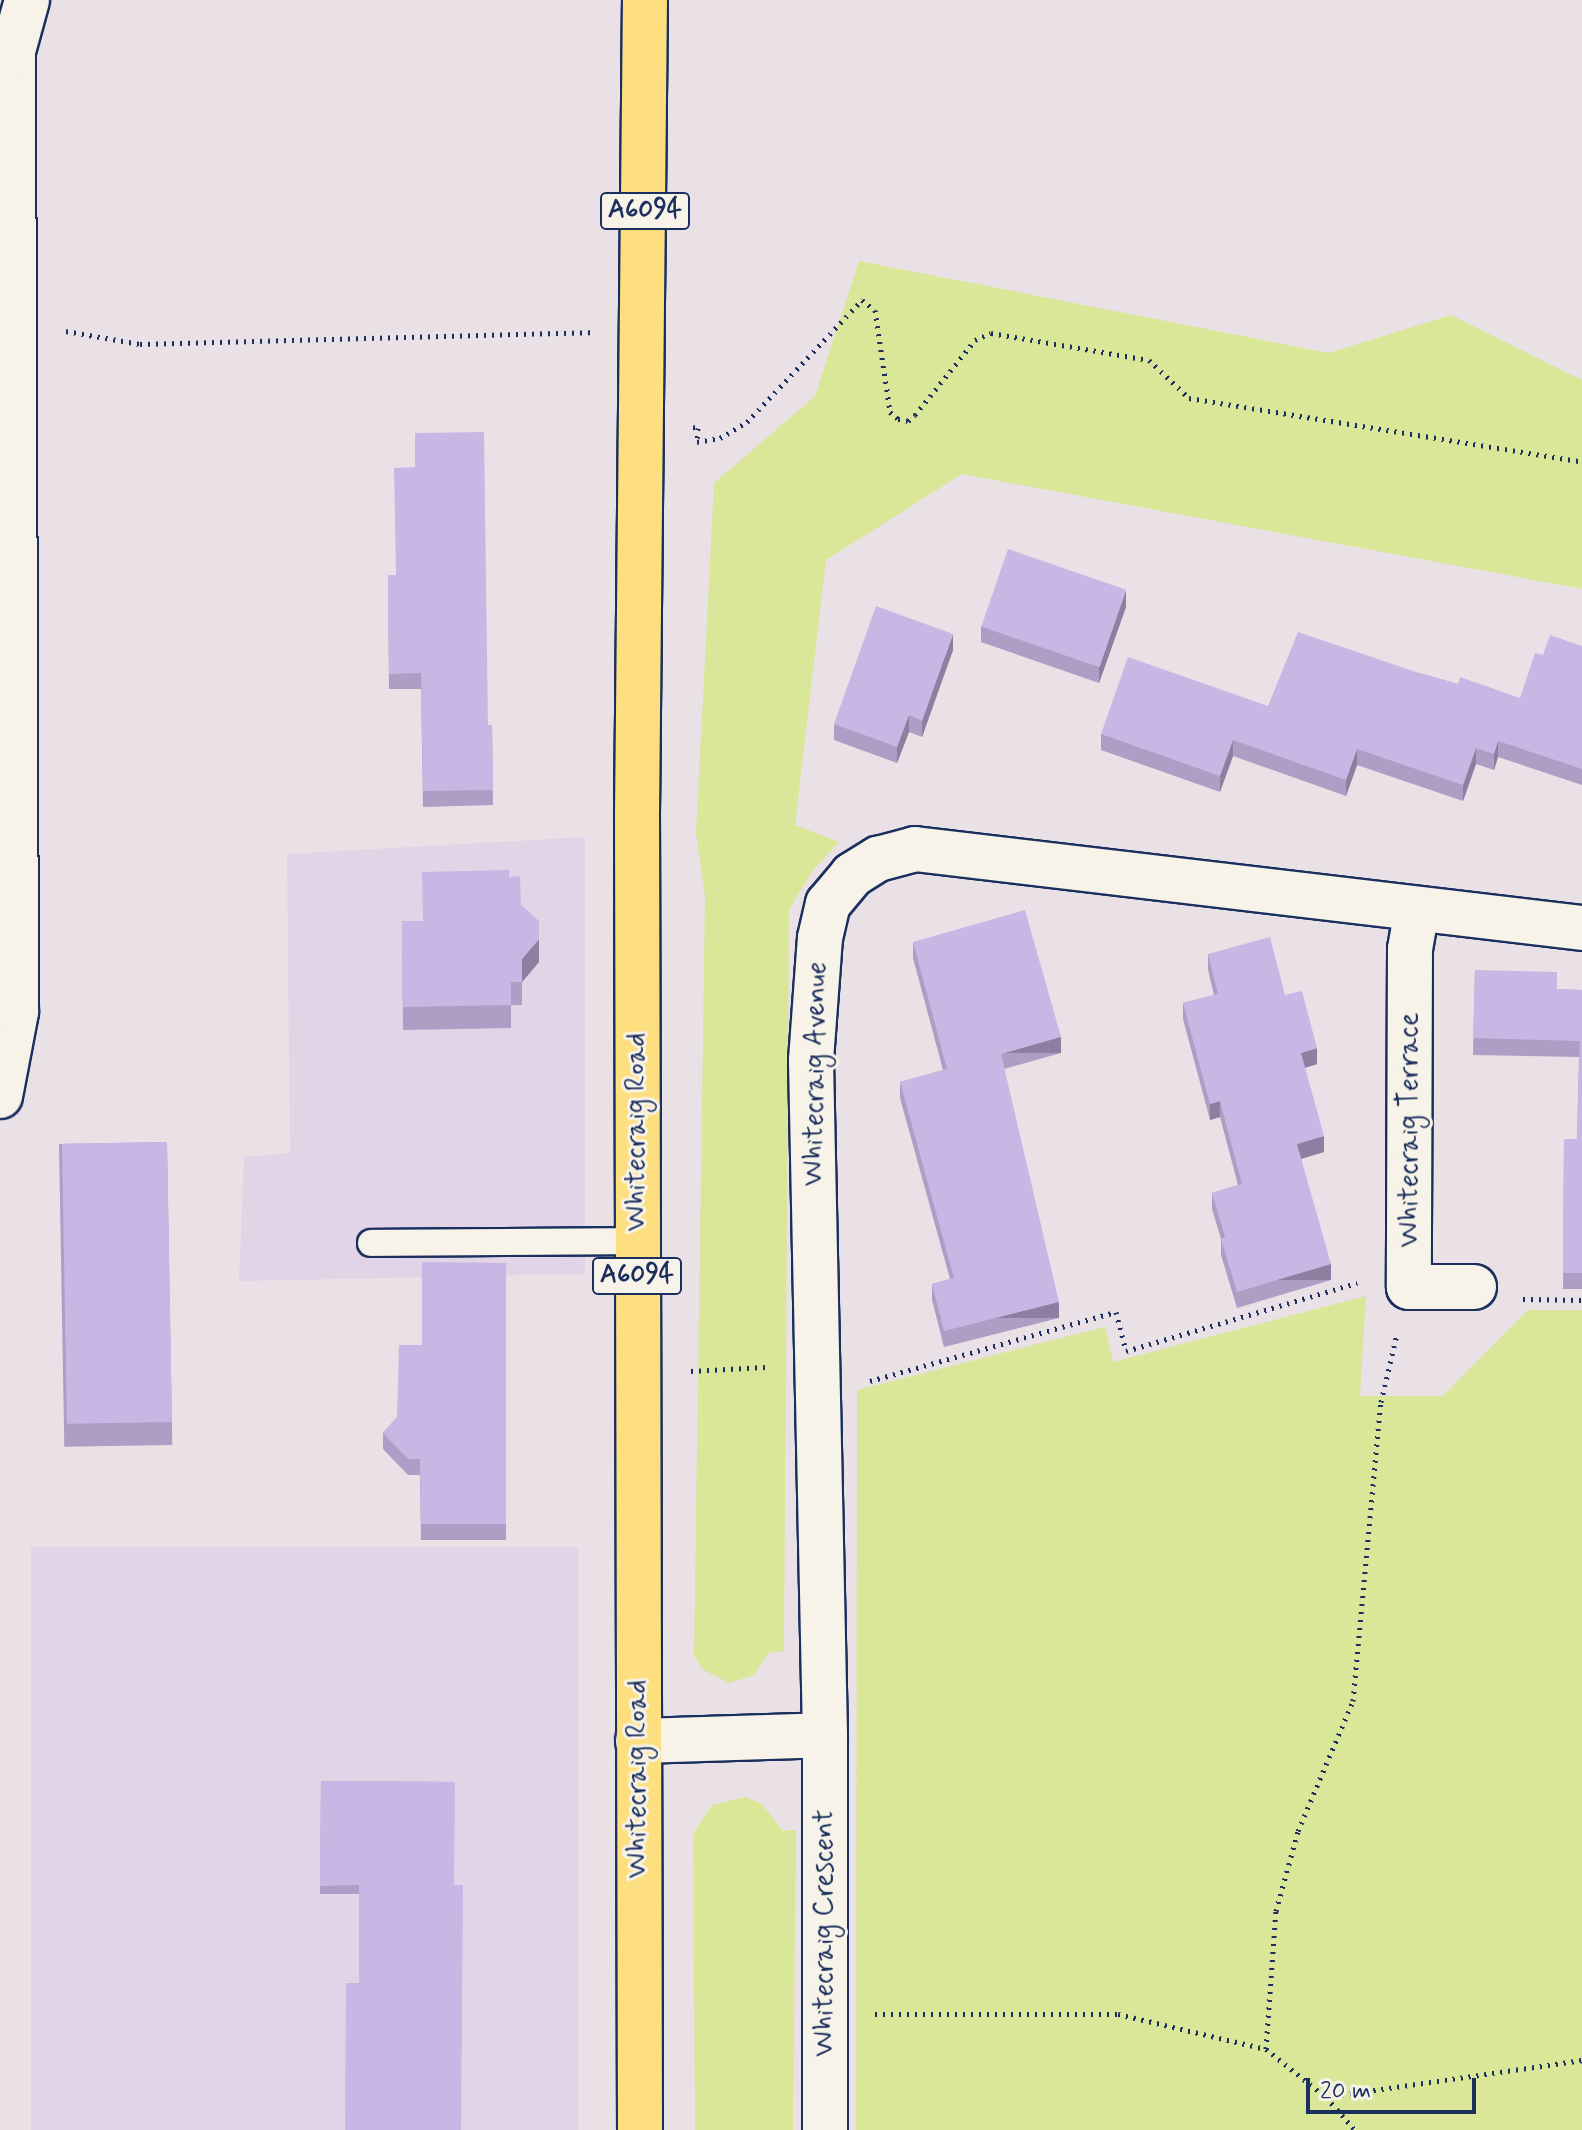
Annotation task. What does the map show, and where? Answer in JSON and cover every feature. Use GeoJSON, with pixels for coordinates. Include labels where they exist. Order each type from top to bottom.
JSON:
{"type":"FeatureCollection","features":[{"type":"Feature","properties":{"kind":"main road","name":"A6094"},"geometry":{"type":"LineString","coordinates":[[645,0],[645,421]]}},
{"type":"Feature","properties":{"kind":"main road","name":"Whitecraig Road"},"geometry":{"type":"LineString","coordinates":[[640,2130],[636,1241],[645,421]]}},
{"type":"Feature","properties":{"kind":"street"},"geometry":{"type":"LineString","coordinates":[[0,1096],[16,1012],[8,776],[14,321],[7,269],[13,51],[27,0]]}},
{"type":"Feature","properties":{"kind":"street","name":"Whitecraig Avenue"},"geometry":{"type":"LineString","coordinates":[[825,1735],[811,1060],[820,938],[828,904],[852,875],[878,859],[915,849],[1582,928]]}},
{"type":"Feature","properties":{"kind":"street","name":"Whitecraig Terrace"},"geometry":{"type":"LineString","coordinates":[[1409,1287],[1410,949],[1417,909]]}},
{"type":"Feature","properties":{"kind":"street"},"geometry":{"type":"LineString","coordinates":[[1409,1287],[1474,1287]]}},
{"type":"Feature","properties":{"kind":"street"},"geometry":{"type":"LineString","coordinates":[[638,1741],[825,1735]]}},
{"type":"Feature","properties":{"kind":"street","name":"Whitecraig Crescent"},"geometry":{"type":"LineString","coordinates":[[825,1735],[825,2130]]}},
{"type":"Feature","properties":{"kind":"lane"},"geometry":{"type":"LineString","coordinates":[[371,1243],[636,1241]]}},
{"type":"Feature","properties":{"kind":"path"},"geometry":{"type":"LineString","coordinates":[[645,421],[698,428],[697,442],[720,438],[747,422],[862,300],[875,310],[890,412],[898,419],[908,421],[915,415],[975,340],[991,333],[1149,360],[1189,398],[1582,462]]}},
{"type":"Feature","properties":{"kind":"path"},"geometry":{"type":"LineString","coordinates":[[14,321],[140,344],[645,331]]}},
{"type":"Feature","properties":{"kind":"path"},"geometry":{"type":"LineString","coordinates":[[638,1373],[816,1364],[858,1384],[1116,1312],[1126,1351],[1364,1281],[1409,1287],[1381,1402],[1353,1701],[1298,1831],[1276,1911],[1266,2049]]}},
{"type":"Feature","properties":{"kind":"path"},"geometry":{"type":"LineString","coordinates":[[826,2013],[1118,2014],[1266,2049],[1326,2097],[1355,2130]]}},
{"type":"Feature","properties":{"kind":"path"},"geometry":{"type":"LineString","coordinates":[[1326,2097],[1582,2060]]}},
{"type":"Feature","properties":{"kind":"shaded area"},"geometry":{"type":"Polygon","coordinates":[[[585,837],[585,1274],[239,1281],[244,1157],[290,1153],[287,854],[585,837]]]}},
{"type":"Feature","properties":{"kind":"shaded area"},"geometry":{"type":"Polygon","coordinates":[[[31,1547],[578,1547],[578,2130],[31,2130],[31,1547]]]}},
{"type":"Feature","properties":{"kind":"green space"},"geometry":{"type":"Polygon","coordinates":[[[859,261],[1329,353],[1451,315],[1582,380],[1582,589],[962,474],[826,560],[795,825],[839,842],[813,870],[789,910],[784,1651],[769,1653],[754,1675],[729,1683],[702,1669],[694,1655],[705,897],[696,833],[714,483],[815,396],[859,261]]]}},
{"type":"Feature","properties":{"kind":"green space"},"geometry":{"type":"Polygon","coordinates":[[[1366,1296],[1360,1396],[1443,1396],[1528,1310],[1582,1310],[1582,2130],[856,2130],[857,1390],[1105,1327],[1113,1362],[1366,1296]]]}},
{"type":"Feature","properties":{"kind":"green space"},"geometry":{"type":"Polygon","coordinates":[[[746,1797],[762,1804],[783,1831],[796,1830],[793,2130],[695,2130],[693,1834],[712,1805],[746,1797]]]}},
{"type":"Feature","properties":{"kind":"building"},"geometry":{"type":"Polygon","coordinates":[[[484,432],[488,725],[492,725],[493,790],[423,791],[421,673],[389,674],[388,575],[396,575],[394,468],[415,467],[415,433],[484,432]]]}},
{"type":"Feature","properties":{"kind":"building"},"geometry":{"type":"Polygon","coordinates":[[[1008,549],[1126,590],[1099,667],[981,627],[1008,549]]]}},
{"type":"Feature","properties":{"kind":"building"},"geometry":{"type":"Polygon","coordinates":[[[876,606],[953,634],[922,721],[909,715],[897,747],[834,724],[876,606]]]}},
{"type":"Feature","properties":{"kind":"building"},"geometry":{"type":"Polygon","coordinates":[[[1298,632],[1419,673],[1458,684],[1460,677],[1520,698],[1535,653],[1543,655],[1550,635],[1582,646],[1582,769],[1498,741],[1494,754],[1476,748],[1463,785],[1357,749],[1346,780],[1233,740],[1220,776],[1101,734],[1128,657],[1268,706],[1298,632]]]}},
{"type":"Feature","properties":{"kind":"building"},"geometry":{"type":"Polygon","coordinates":[[[509,870],[509,877],[520,876],[521,905],[539,921],[539,939],[522,959],[522,982],[511,982],[511,1005],[403,1007],[402,921],[423,921],[422,872],[509,870]]]}},
{"type":"Feature","properties":{"kind":"building"},"geometry":{"type":"Polygon","coordinates":[[[1025,910],[1061,1037],[1001,1054],[1059,1302],[944,1331],[932,1284],[954,1278],[900,1082],[947,1069],[913,942],[1025,910]]]}},
{"type":"Feature","properties":{"kind":"building"},"geometry":{"type":"Polygon","coordinates":[[[1270,937],[1285,995],[1302,991],[1317,1048],[1301,1053],[1324,1136],[1297,1144],[1331,1264],[1237,1292],[1221,1239],[1225,1237],[1212,1193],[1242,1184],[1220,1101],[1210,1104],[1183,1003],[1218,994],[1208,954],[1270,937]]]}},
{"type":"Feature","properties":{"kind":"building"},"geometry":{"type":"Polygon","coordinates":[[[1475,970],[1557,972],[1557,989],[1582,990],[1582,1273],[1563,1273],[1564,1139],[1577,1139],[1580,1041],[1473,1038],[1475,970]]]}},
{"type":"Feature","properties":{"kind":"building"},"geometry":{"type":"Polygon","coordinates":[[[167,1142],[172,1422],[67,1424],[62,1144],[167,1142]]]}},
{"type":"Feature","properties":{"kind":"building"},"geometry":{"type":"Polygon","coordinates":[[[422,1262],[506,1263],[506,1524],[421,1524],[420,1459],[408,1459],[383,1433],[397,1417],[399,1345],[422,1345],[422,1262]]]}},
{"type":"Feature","properties":{"kind":"building"},"geometry":{"type":"Polygon","coordinates":[[[321,1781],[455,1782],[454,1885],[463,1885],[461,2130],[345,2130],[346,1983],[359,1983],[359,1885],[320,1886],[321,1781]]]}}]}
